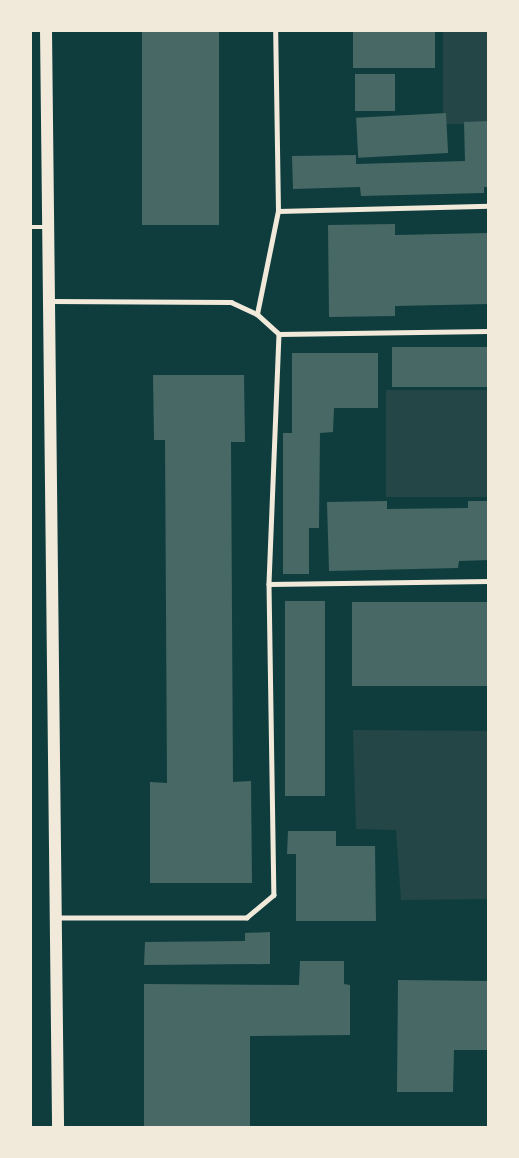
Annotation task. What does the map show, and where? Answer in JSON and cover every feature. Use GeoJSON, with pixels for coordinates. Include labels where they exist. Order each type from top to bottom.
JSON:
{"type":"FeatureCollection","features":[{"type":"Feature","properties":{"kind":"main road"},"geometry":{"type":"LineString","coordinates":[[46,30],[59,918],[58,1128]]}},
{"type":"Feature","properties":{"kind":"lane"},"geometry":{"type":"LineString","coordinates":[[257,314],[278,211],[275,30]]}},
{"type":"Feature","properties":{"kind":"lane"},"geometry":{"type":"LineString","coordinates":[[278,211],[489,206]]}},
{"type":"Feature","properties":{"kind":"lane"},"geometry":{"type":"LineString","coordinates":[[30,227],[49,227]]}},
{"type":"Feature","properties":{"kind":"lane"},"geometry":{"type":"LineString","coordinates":[[51,301],[231,302],[257,314],[279,334],[489,331]]}},
{"type":"Feature","properties":{"kind":"lane"},"geometry":{"type":"LineString","coordinates":[[59,918],[247,918],[274,895],[269,584],[279,334]]}},
{"type":"Feature","properties":{"kind":"lane"},"geometry":{"type":"LineString","coordinates":[[269,584],[489,582]]}},
{"type":"Feature","properties":{"kind":"shaded area"},"geometry":{"type":"Polygon","coordinates":[[[443,30],[489,30],[489,124],[443,124],[443,30]]]}},
{"type":"Feature","properties":{"kind":"shaded area"},"geometry":{"type":"Polygon","coordinates":[[[386,390],[489,390],[489,497],[386,497],[386,390]]]}},
{"type":"Feature","properties":{"kind":"shaded area"},"geometry":{"type":"Polygon","coordinates":[[[353,730],[489,731],[489,899],[401,900],[396,830],[356,829],[353,730]]]}},
{"type":"Feature","properties":{"kind":"building"},"geometry":{"type":"Polygon","coordinates":[[[142,30],[219,30],[219,225],[142,225],[142,30]]]}},
{"type":"Feature","properties":{"kind":"building"},"geometry":{"type":"Polygon","coordinates":[[[353,30],[435,30],[435,68],[353,68],[353,30]]]}},
{"type":"Feature","properties":{"kind":"building"},"geometry":{"type":"Polygon","coordinates":[[[355,74],[395,74],[395,111],[355,111],[355,74]]]}},
{"type":"Feature","properties":{"kind":"building"},"geometry":{"type":"Polygon","coordinates":[[[446,113],[448,153],[358,158],[356,118],[446,113]]]}},
{"type":"Feature","properties":{"kind":"building"},"geometry":{"type":"Polygon","coordinates":[[[489,121],[489,187],[484,187],[484,193],[361,196],[360,187],[293,189],[292,156],[356,155],[356,164],[465,161],[464,122],[489,121]]]}},
{"type":"Feature","properties":{"kind":"building"},"geometry":{"type":"Polygon","coordinates":[[[395,224],[395,235],[489,233],[489,304],[395,306],[395,316],[329,317],[328,225],[395,224]]]}},
{"type":"Feature","properties":{"kind":"building"},"geometry":{"type":"Polygon","coordinates":[[[392,347],[489,347],[489,387],[392,387],[392,347]]]}},
{"type":"Feature","properties":{"kind":"building"},"geometry":{"type":"Polygon","coordinates":[[[292,353],[378,353],[378,408],[334,408],[333,432],[320,433],[319,528],[309,528],[309,574],[283,574],[283,433],[292,433],[292,353]]]}},
{"type":"Feature","properties":{"kind":"building"},"geometry":{"type":"Polygon","coordinates":[[[153,375],[244,375],[245,442],[231,442],[233,782],[251,781],[252,883],[150,883],[150,782],[167,783],[165,440],[154,440],[153,375]]]}},
{"type":"Feature","properties":{"kind":"building"},"geometry":{"type":"Polygon","coordinates":[[[387,501],[387,509],[468,508],[468,501],[489,501],[489,560],[459,561],[458,568],[329,571],[327,502],[387,501]]]}},
{"type":"Feature","properties":{"kind":"building"},"geometry":{"type":"Polygon","coordinates":[[[285,601],[325,601],[325,796],[285,796],[285,601]]]}},
{"type":"Feature","properties":{"kind":"building"},"geometry":{"type":"Polygon","coordinates":[[[352,602],[489,602],[489,686],[352,686],[352,602]]]}},
{"type":"Feature","properties":{"kind":"building"},"geometry":{"type":"Polygon","coordinates":[[[288,831],[336,831],[336,846],[375,846],[376,921],[296,921],[296,854],[287,854],[288,831]]]}},
{"type":"Feature","properties":{"kind":"building"},"geometry":{"type":"Polygon","coordinates":[[[270,932],[270,964],[144,965],[145,942],[245,941],[245,933],[270,932]]]}},
{"type":"Feature","properties":{"kind":"building"},"geometry":{"type":"Polygon","coordinates":[[[300,961],[344,961],[344,984],[350,985],[350,1035],[250,1036],[250,1128],[144,1128],[144,984],[299,985],[300,961]]]}},
{"type":"Feature","properties":{"kind":"building"},"geometry":{"type":"Polygon","coordinates":[[[398,980],[489,981],[489,1050],[454,1050],[453,1092],[397,1092],[398,980]]]}}]}
